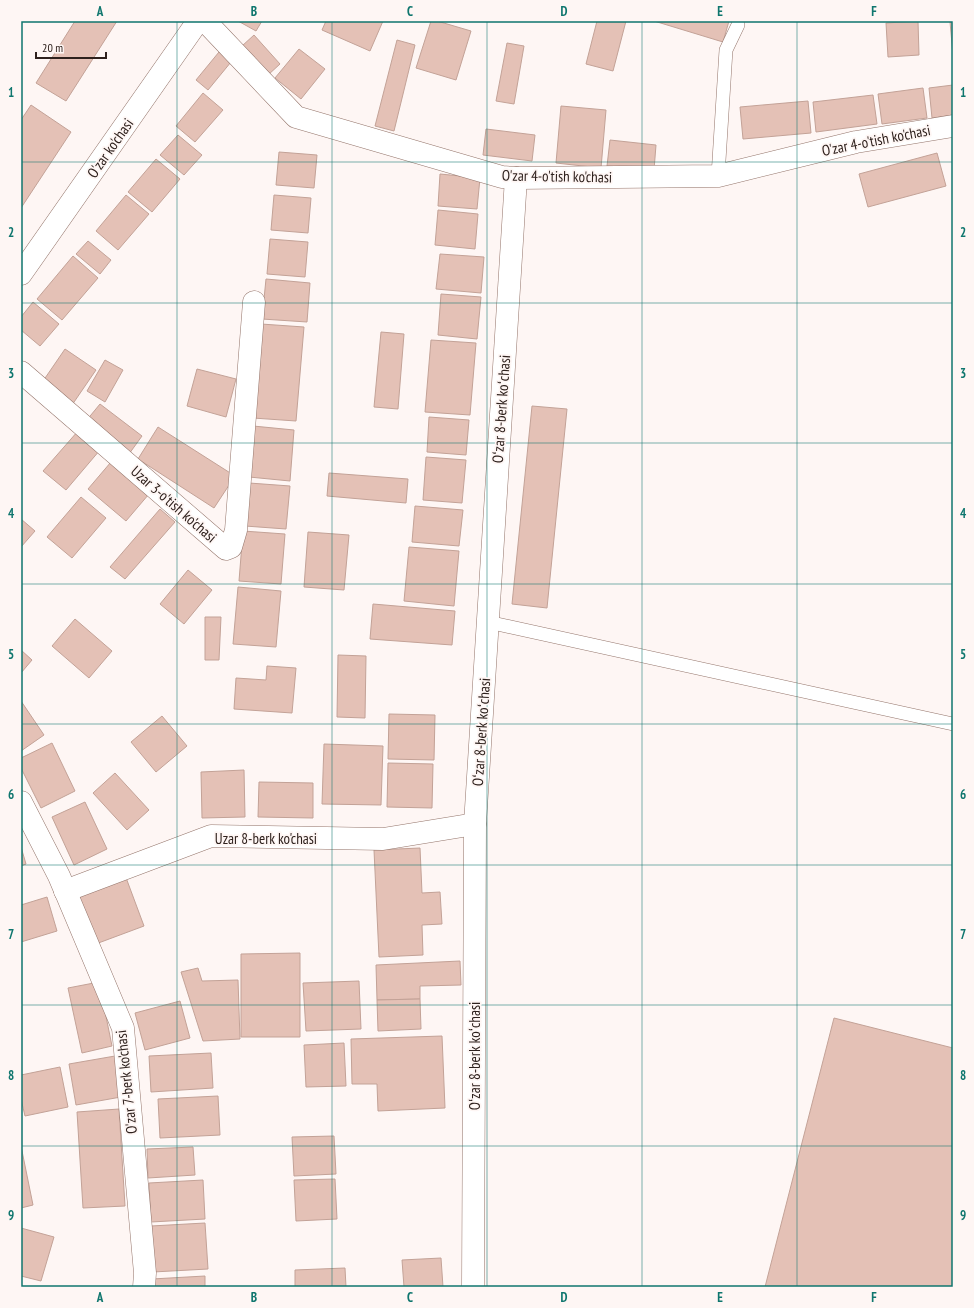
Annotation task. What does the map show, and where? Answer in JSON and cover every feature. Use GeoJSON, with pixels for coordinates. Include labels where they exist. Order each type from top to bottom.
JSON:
{"type":"FeatureCollection","features":[{"type":"Feature","properties":{"kind":"street","name":"O'zar ko'chasi"},"geometry":{"type":"LineString","coordinates":[[21,274],[198,21]]}},
{"type":"Feature","properties":{"kind":"street","name":"O'zar 4-o'tish ko'chasi"},"geometry":{"type":"LineString","coordinates":[[205,21],[296,117],[502,177],[718,176],[856,142],[953,126]]}},
{"type":"Feature","properties":{"kind":"street","name":"Oʻzar 8-berk koʻchasi"},"geometry":{"type":"LineString","coordinates":[[473,1287],[475,824],[516,178]]}},
{"type":"Feature","properties":{"kind":"street","name":"Uzar 3-o'tish ko'chasi"},"geometry":{"type":"LineString","coordinates":[[21,372],[226,549],[231,548],[236,530],[254,302]]}},
{"type":"Feature","properties":{"kind":"street","name":"O'zar 7-berk ko'chasi"},"geometry":{"type":"LineString","coordinates":[[21,802],[65,891],[122,1028],[145,1273],[144,1287]]}},
{"type":"Feature","properties":{"kind":"street","name":"Uzar 8-berk ko'chasi"},"geometry":{"type":"LineString","coordinates":[[65,891],[211,836],[383,839],[475,824]]}},
{"type":"Feature","properties":{"kind":"lane"},"geometry":{"type":"LineString","coordinates":[[718,176],[726,50],[738,25]]}},
{"type":"Feature","properties":{"kind":"lane"},"geometry":{"type":"LineString","coordinates":[[488,622],[953,724]]}},
{"type":"Feature","properties":{"kind":"building"},"geometry":{"type":"Polygon","coordinates":[[[75,21],[117,21],[66,101],[36,83],[75,21]]]}},
{"type":"Feature","properties":{"kind":"building"},"geometry":{"type":"Polygon","coordinates":[[[238,21],[262,21],[256,31],[238,21]]]}},
{"type":"Feature","properties":{"kind":"building"},"geometry":{"type":"Polygon","coordinates":[[[326,21],[383,21],[370,51],[322,30],[326,21]]]}},
{"type":"Feature","properties":{"kind":"building"},"geometry":{"type":"Polygon","coordinates":[[[431,21],[437,21],[471,31],[456,80],[416,68],[431,21]]]}},
{"type":"Feature","properties":{"kind":"building"},"geometry":{"type":"Polygon","coordinates":[[[597,21],[626,21],[613,71],[586,64],[597,21]]]}},
{"type":"Feature","properties":{"kind":"building"},"geometry":{"type":"Polygon","coordinates":[[[654,21],[729,21],[723,42],[654,21]]]}},
{"type":"Feature","properties":{"kind":"building"},"geometry":{"type":"Polygon","coordinates":[[[918,21],[919,55],[888,57],[886,23],[918,21]]]}},
{"type":"Feature","properties":{"kind":"building"},"geometry":{"type":"Polygon","coordinates":[[[950,22],[953,22],[953,55],[950,22]]]}},
{"type":"Feature","properties":{"kind":"building"},"geometry":{"type":"Polygon","coordinates":[[[254,35],[280,64],[268,75],[242,46],[254,35]]]}},
{"type":"Feature","properties":{"kind":"building"},"geometry":{"type":"Polygon","coordinates":[[[397,40],[415,45],[394,131],[375,126],[397,40]]]}},
{"type":"Feature","properties":{"kind":"building"},"geometry":{"type":"Polygon","coordinates":[[[507,43],[524,46],[514,104],[496,101],[507,43]]]}},
{"type":"Feature","properties":{"kind":"building"},"geometry":{"type":"Polygon","coordinates":[[[299,49],[325,69],[301,99],[275,78],[299,49]]]}},
{"type":"Feature","properties":{"kind":"building"},"geometry":{"type":"Polygon","coordinates":[[[219,52],[231,62],[208,90],[196,80],[219,52]]]}},
{"type":"Feature","properties":{"kind":"building"},"geometry":{"type":"Polygon","coordinates":[[[953,85],[953,115],[932,118],[929,88],[953,85]]]}},
{"type":"Feature","properties":{"kind":"building"},"geometry":{"type":"Polygon","coordinates":[[[923,88],[927,118],[882,124],[878,94],[923,88]]]}},
{"type":"Feature","properties":{"kind":"building"},"geometry":{"type":"Polygon","coordinates":[[[203,93],[223,110],[195,142],[176,126],[203,93]]]}},
{"type":"Feature","properties":{"kind":"building"},"geometry":{"type":"Polygon","coordinates":[[[873,95],[877,124],[816,132],[813,102],[873,95]]]}},
{"type":"Feature","properties":{"kind":"building"},"geometry":{"type":"Polygon","coordinates":[[[808,101],[811,133],[743,139],[740,107],[808,101]]]}},
{"type":"Feature","properties":{"kind":"building"},"geometry":{"type":"Polygon","coordinates":[[[31,105],[71,132],[21,208],[21,120],[31,105]]]}},
{"type":"Feature","properties":{"kind":"building"},"geometry":{"type":"Polygon","coordinates":[[[561,106],[606,110],[601,168],[556,163],[561,106]]]}},
{"type":"Feature","properties":{"kind":"building"},"geometry":{"type":"Polygon","coordinates":[[[486,129],[535,135],[532,161],[483,155],[486,129]]]}},
{"type":"Feature","properties":{"kind":"building"},"geometry":{"type":"Polygon","coordinates":[[[178,135],[202,155],[184,175],[160,155],[178,135]]]}},
{"type":"Feature","properties":{"kind":"building"},"geometry":{"type":"Polygon","coordinates":[[[610,140],[656,145],[654,170],[607,166],[610,140]]]}},
{"type":"Feature","properties":{"kind":"building"},"geometry":{"type":"Polygon","coordinates":[[[279,152],[317,155],[314,188],[276,185],[279,152]]]}},
{"type":"Feature","properties":{"kind":"building"},"geometry":{"type":"Polygon","coordinates":[[[937,153],[946,186],[868,207],[859,174],[937,153]]]}},
{"type":"Feature","properties":{"kind":"building"},"geometry":{"type":"Polygon","coordinates":[[[156,159],[180,179],[152,212],[128,192],[156,159]]]}},
{"type":"Feature","properties":{"kind":"building"},"geometry":{"type":"Polygon","coordinates":[[[440,174],[480,178],[477,209],[438,206],[440,174]]]}},
{"type":"Feature","properties":{"kind":"building"},"geometry":{"type":"Polygon","coordinates":[[[126,195],[149,214],[118,250],[96,231],[126,195]]]}},
{"type":"Feature","properties":{"kind":"building"},"geometry":{"type":"Polygon","coordinates":[[[274,195],[311,198],[308,233],[271,230],[274,195]]]}},
{"type":"Feature","properties":{"kind":"building"},"geometry":{"type":"Polygon","coordinates":[[[438,210],[478,214],[475,249],[435,245],[438,210]]]}},
{"type":"Feature","properties":{"kind":"building"},"geometry":{"type":"Polygon","coordinates":[[[270,239],[308,242],[305,277],[267,274],[270,239]]]}},
{"type":"Feature","properties":{"kind":"building"},"geometry":{"type":"Polygon","coordinates":[[[88,241],[111,260],[100,274],[76,254],[88,241]]]}},
{"type":"Feature","properties":{"kind":"building"},"geometry":{"type":"Polygon","coordinates":[[[440,254],[484,257],[481,293],[436,289],[440,254]]]}},
{"type":"Feature","properties":{"kind":"building"},"geometry":{"type":"Polygon","coordinates":[[[73,256],[98,278],[62,320],[37,299],[73,256]]]}},
{"type":"Feature","properties":{"kind":"building"},"geometry":{"type":"Polygon","coordinates":[[[266,279],[310,283],[307,322],[262,319],[266,279]]]}},
{"type":"Feature","properties":{"kind":"building"},"geometry":{"type":"Polygon","coordinates":[[[441,294],[481,297],[477,339],[438,335],[441,294]]]}},
{"type":"Feature","properties":{"kind":"building"},"geometry":{"type":"Polygon","coordinates":[[[33,302],[59,324],[40,346],[21,330],[21,317],[33,302]]]}},
{"type":"Feature","properties":{"kind":"building"},"geometry":{"type":"Polygon","coordinates":[[[261,324],[304,327],[296,421],[253,418],[261,324]]]}},
{"type":"Feature","properties":{"kind":"building"},"geometry":{"type":"Polygon","coordinates":[[[381,332],[404,334],[398,409],[374,407],[381,332]]]}},
{"type":"Feature","properties":{"kind":"building"},"geometry":{"type":"Polygon","coordinates":[[[431,340],[476,343],[470,415],[425,412],[431,340]]]}},
{"type":"Feature","properties":{"kind":"building"},"geometry":{"type":"Polygon","coordinates":[[[65,349],[96,370],[72,405],[41,384],[65,349]]]}},
{"type":"Feature","properties":{"kind":"building"},"geometry":{"type":"Polygon","coordinates":[[[105,360],[123,370],[105,402],[87,391],[105,360]]]}},
{"type":"Feature","properties":{"kind":"building"},"geometry":{"type":"Polygon","coordinates":[[[197,369],[236,379],[226,417],[187,406],[197,369]]]}},
{"type":"Feature","properties":{"kind":"building"},"geometry":{"type":"Polygon","coordinates":[[[100,404],[142,436],[129,454],[86,421],[100,404]]]}},
{"type":"Feature","properties":{"kind":"building"},"geometry":{"type":"Polygon","coordinates":[[[532,406],[567,409],[547,608],[512,604],[532,406]]]}},
{"type":"Feature","properties":{"kind":"building"},"geometry":{"type":"Polygon","coordinates":[[[429,417],[469,420],[466,455],[427,452],[429,417]]]}},
{"type":"Feature","properties":{"kind":"building"},"geometry":{"type":"Polygon","coordinates":[[[253,426],[294,430],[290,481],[249,477],[253,426]]]}},
{"type":"Feature","properties":{"kind":"building"},"geometry":{"type":"Polygon","coordinates":[[[158,427],[235,476],[214,508],[138,459],[158,427]]]}},
{"type":"Feature","properties":{"kind":"building"},"geometry":{"type":"Polygon","coordinates":[[[78,431],[100,450],[66,490],[43,471],[78,431]]]}},
{"type":"Feature","properties":{"kind":"building"},"geometry":{"type":"Polygon","coordinates":[[[426,457],[466,460],[462,503],[423,500],[426,457]]]}},
{"type":"Feature","properties":{"kind":"building"},"geometry":{"type":"Polygon","coordinates":[[[111,462],[149,494],[126,521],[88,489],[111,462]]]}},
{"type":"Feature","properties":{"kind":"building"},"geometry":{"type":"Polygon","coordinates":[[[329,473],[408,479],[406,503],[327,496],[329,473]]]}},
{"type":"Feature","properties":{"kind":"building"},"geometry":{"type":"Polygon","coordinates":[[[249,483],[290,486],[286,529],[245,526],[249,483]]]}},
{"type":"Feature","properties":{"kind":"building"},"geometry":{"type":"Polygon","coordinates":[[[81,497],[106,518],[72,558],[47,537],[81,497]]]}},
{"type":"Feature","properties":{"kind":"building"},"geometry":{"type":"Polygon","coordinates":[[[415,506],[463,510],[459,546],[412,542],[415,506]]]}},
{"type":"Feature","properties":{"kind":"building"},"geometry":{"type":"Polygon","coordinates":[[[160,509],[175,522],[125,579],[110,567],[160,509]]]}},
{"type":"Feature","properties":{"kind":"building"},"geometry":{"type":"Polygon","coordinates":[[[21,519],[35,531],[21,547],[21,519]]]}},
{"type":"Feature","properties":{"kind":"building"},"geometry":{"type":"Polygon","coordinates":[[[243,531],[285,534],[281,584],[239,581],[243,531]]]}},
{"type":"Feature","properties":{"kind":"building"},"geometry":{"type":"Polygon","coordinates":[[[308,532],[349,535],[344,590],[304,587],[308,532]]]}},
{"type":"Feature","properties":{"kind":"building"},"geometry":{"type":"Polygon","coordinates":[[[409,547],[459,551],[454,606],[404,601],[409,547]]]}},
{"type":"Feature","properties":{"kind":"building"},"geometry":{"type":"Polygon","coordinates":[[[188,570],[212,590],[184,624],[160,604],[188,570]]]}},
{"type":"Feature","properties":{"kind":"building"},"geometry":{"type":"Polygon","coordinates":[[[238,587],[281,591],[276,647],[233,644],[238,587]]]}},
{"type":"Feature","properties":{"kind":"building"},"geometry":{"type":"Polygon","coordinates":[[[373,604],[455,611],[452,645],[370,639],[373,604]]]}},
{"type":"Feature","properties":{"kind":"building"},"geometry":{"type":"Polygon","coordinates":[[[205,617],[221,617],[219,660],[205,660],[205,617]]]}},
{"type":"Feature","properties":{"kind":"building"},"geometry":{"type":"Polygon","coordinates":[[[75,619],[112,651],[89,678],[52,646],[75,619]]]}},
{"type":"Feature","properties":{"kind":"building"},"geometry":{"type":"Polygon","coordinates":[[[21,650],[32,660],[21,673],[21,650]]]}},
{"type":"Feature","properties":{"kind":"building"},"geometry":{"type":"Polygon","coordinates":[[[338,655],[366,656],[365,718],[337,717],[338,655]]]}},
{"type":"Feature","properties":{"kind":"building"},"geometry":{"type":"Polygon","coordinates":[[[267,666],[296,668],[292,713],[234,709],[236,678],[266,680],[267,666]]]}},
{"type":"Feature","properties":{"kind":"building"},"geometry":{"type":"Polygon","coordinates":[[[21,701],[44,735],[21,751],[21,701]]]}},
{"type":"Feature","properties":{"kind":"building"},"geometry":{"type":"Polygon","coordinates":[[[389,714],[435,715],[434,760],[388,759],[389,714]]]}},
{"type":"Feature","properties":{"kind":"building"},"geometry":{"type":"Polygon","coordinates":[[[162,716],[187,746],[156,772],[131,742],[162,716]]]}},
{"type":"Feature","properties":{"kind":"building"},"geometry":{"type":"Polygon","coordinates":[[[52,743],[75,791],[41,808],[21,768],[21,758],[52,743]]]}},
{"type":"Feature","properties":{"kind":"building"},"geometry":{"type":"Polygon","coordinates":[[[324,744],[383,746],[381,805],[322,804],[324,744]]]}},
{"type":"Feature","properties":{"kind":"building"},"geometry":{"type":"Polygon","coordinates":[[[388,763],[433,764],[432,808],[387,807],[388,763]]]}},
{"type":"Feature","properties":{"kind":"building"},"geometry":{"type":"Polygon","coordinates":[[[244,770],[245,817],[202,818],[201,772],[244,770]]]}},
{"type":"Feature","properties":{"kind":"building"},"geometry":{"type":"Polygon","coordinates":[[[115,773],[149,810],[127,830],[93,793],[115,773]]]}},
{"type":"Feature","properties":{"kind":"building"},"geometry":{"type":"Polygon","coordinates":[[[259,782],[313,783],[313,818],[258,817],[259,782]]]}},
{"type":"Feature","properties":{"kind":"building"},"geometry":{"type":"Polygon","coordinates":[[[85,802],[107,849],[74,865],[52,817],[85,802]]]}},
{"type":"Feature","properties":{"kind":"building"},"geometry":{"type":"Polygon","coordinates":[[[21,847],[26,864],[21,866],[21,847]]]}},
{"type":"Feature","properties":{"kind":"building"},"geometry":{"type":"Polygon","coordinates":[[[420,848],[422,893],[440,892],[442,924],[422,925],[423,955],[379,957],[374,850],[420,848]]]}},
{"type":"Feature","properties":{"kind":"building"},"geometry":{"type":"Polygon","coordinates":[[[125,875],[144,926],[93,945],[74,894],[125,875]]]}},
{"type":"Feature","properties":{"kind":"building"},"geometry":{"type":"Polygon","coordinates":[[[47,897],[57,931],[21,942],[21,905],[47,897]]]}},
{"type":"Feature","properties":{"kind":"building"},"geometry":{"type":"Polygon","coordinates":[[[300,953],[300,1037],[241,1037],[241,954],[300,953]]]}},
{"type":"Feature","properties":{"kind":"building"},"geometry":{"type":"Polygon","coordinates":[[[460,961],[461,985],[420,986],[420,999],[377,1000],[376,965],[460,961]]]}},
{"type":"Feature","properties":{"kind":"building"},"geometry":{"type":"Polygon","coordinates":[[[198,968],[202,981],[238,980],[240,1039],[203,1041],[181,972],[198,968]]]}},
{"type":"Feature","properties":{"kind":"building"},"geometry":{"type":"Polygon","coordinates":[[[359,981],[361,1029],[306,1031],[303,983],[359,981]]]}},
{"type":"Feature","properties":{"kind":"building"},"geometry":{"type":"Polygon","coordinates":[[[99,982],[112,1046],[82,1053],[68,988],[99,982]]]}},
{"type":"Feature","properties":{"kind":"building"},"geometry":{"type":"Polygon","coordinates":[[[420,999],[421,1029],[378,1031],[377,1000],[420,999]]]}},
{"type":"Feature","properties":{"kind":"building"},"geometry":{"type":"Polygon","coordinates":[[[180,1001],[190,1038],[145,1050],[135,1013],[180,1001]]]}},
{"type":"Feature","properties":{"kind":"building"},"geometry":{"type":"Polygon","coordinates":[[[834,1018],[953,1048],[953,1287],[765,1287],[834,1018]]]}},
{"type":"Feature","properties":{"kind":"building"},"geometry":{"type":"Polygon","coordinates":[[[442,1036],[445,1108],[378,1111],[377,1084],[352,1084],[351,1039],[442,1036]]]}},
{"type":"Feature","properties":{"kind":"building"},"geometry":{"type":"Polygon","coordinates":[[[344,1043],[346,1086],[306,1087],[304,1045],[344,1043]]]}},
{"type":"Feature","properties":{"kind":"building"},"geometry":{"type":"Polygon","coordinates":[[[211,1053],[213,1088],[151,1092],[149,1056],[211,1053]]]}},
{"type":"Feature","properties":{"kind":"building"},"geometry":{"type":"Polygon","coordinates":[[[115,1056],[121,1097],[76,1105],[69,1064],[115,1056]]]}},
{"type":"Feature","properties":{"kind":"building"},"geometry":{"type":"Polygon","coordinates":[[[60,1067],[68,1107],[25,1116],[21,1099],[21,1075],[60,1067]]]}},
{"type":"Feature","properties":{"kind":"building"},"geometry":{"type":"Polygon","coordinates":[[[218,1096],[220,1135],[160,1138],[158,1099],[218,1096]]]}},
{"type":"Feature","properties":{"kind":"building"},"geometry":{"type":"Polygon","coordinates":[[[119,1109],[125,1206],[83,1208],[77,1112],[119,1109]]]}},
{"type":"Feature","properties":{"kind":"building"},"geometry":{"type":"Polygon","coordinates":[[[334,1136],[336,1174],[294,1176],[292,1137],[334,1136]]]}},
{"type":"Feature","properties":{"kind":"building"},"geometry":{"type":"Polygon","coordinates":[[[21,1146],[33,1205],[21,1208],[21,1146]]]}},
{"type":"Feature","properties":{"kind":"building"},"geometry":{"type":"Polygon","coordinates":[[[193,1147],[195,1175],[148,1178],[147,1149],[193,1147]]]}},
{"type":"Feature","properties":{"kind":"building"},"geometry":{"type":"Polygon","coordinates":[[[335,1179],[337,1219],[296,1221],[294,1180],[335,1179]]]}},
{"type":"Feature","properties":{"kind":"building"},"geometry":{"type":"Polygon","coordinates":[[[203,1180],[205,1219],[151,1222],[149,1183],[203,1180]]]}},
{"type":"Feature","properties":{"kind":"building"},"geometry":{"type":"Polygon","coordinates":[[[205,1223],[208,1269],[153,1272],[151,1226],[205,1223]]]}},
{"type":"Feature","properties":{"kind":"building"},"geometry":{"type":"Polygon","coordinates":[[[21,1228],[54,1237],[41,1281],[21,1276],[21,1228]]]}},
{"type":"Feature","properties":{"kind":"building"},"geometry":{"type":"Polygon","coordinates":[[[441,1258],[443,1287],[404,1287],[402,1260],[441,1258]]]}},
{"type":"Feature","properties":{"kind":"building"},"geometry":{"type":"Polygon","coordinates":[[[345,1268],[346,1287],[295,1287],[295,1270],[345,1268]]]}},
{"type":"Feature","properties":{"kind":"building"},"geometry":{"type":"Polygon","coordinates":[[[205,1276],[205,1287],[152,1287],[152,1279],[205,1276]]]}}]}
